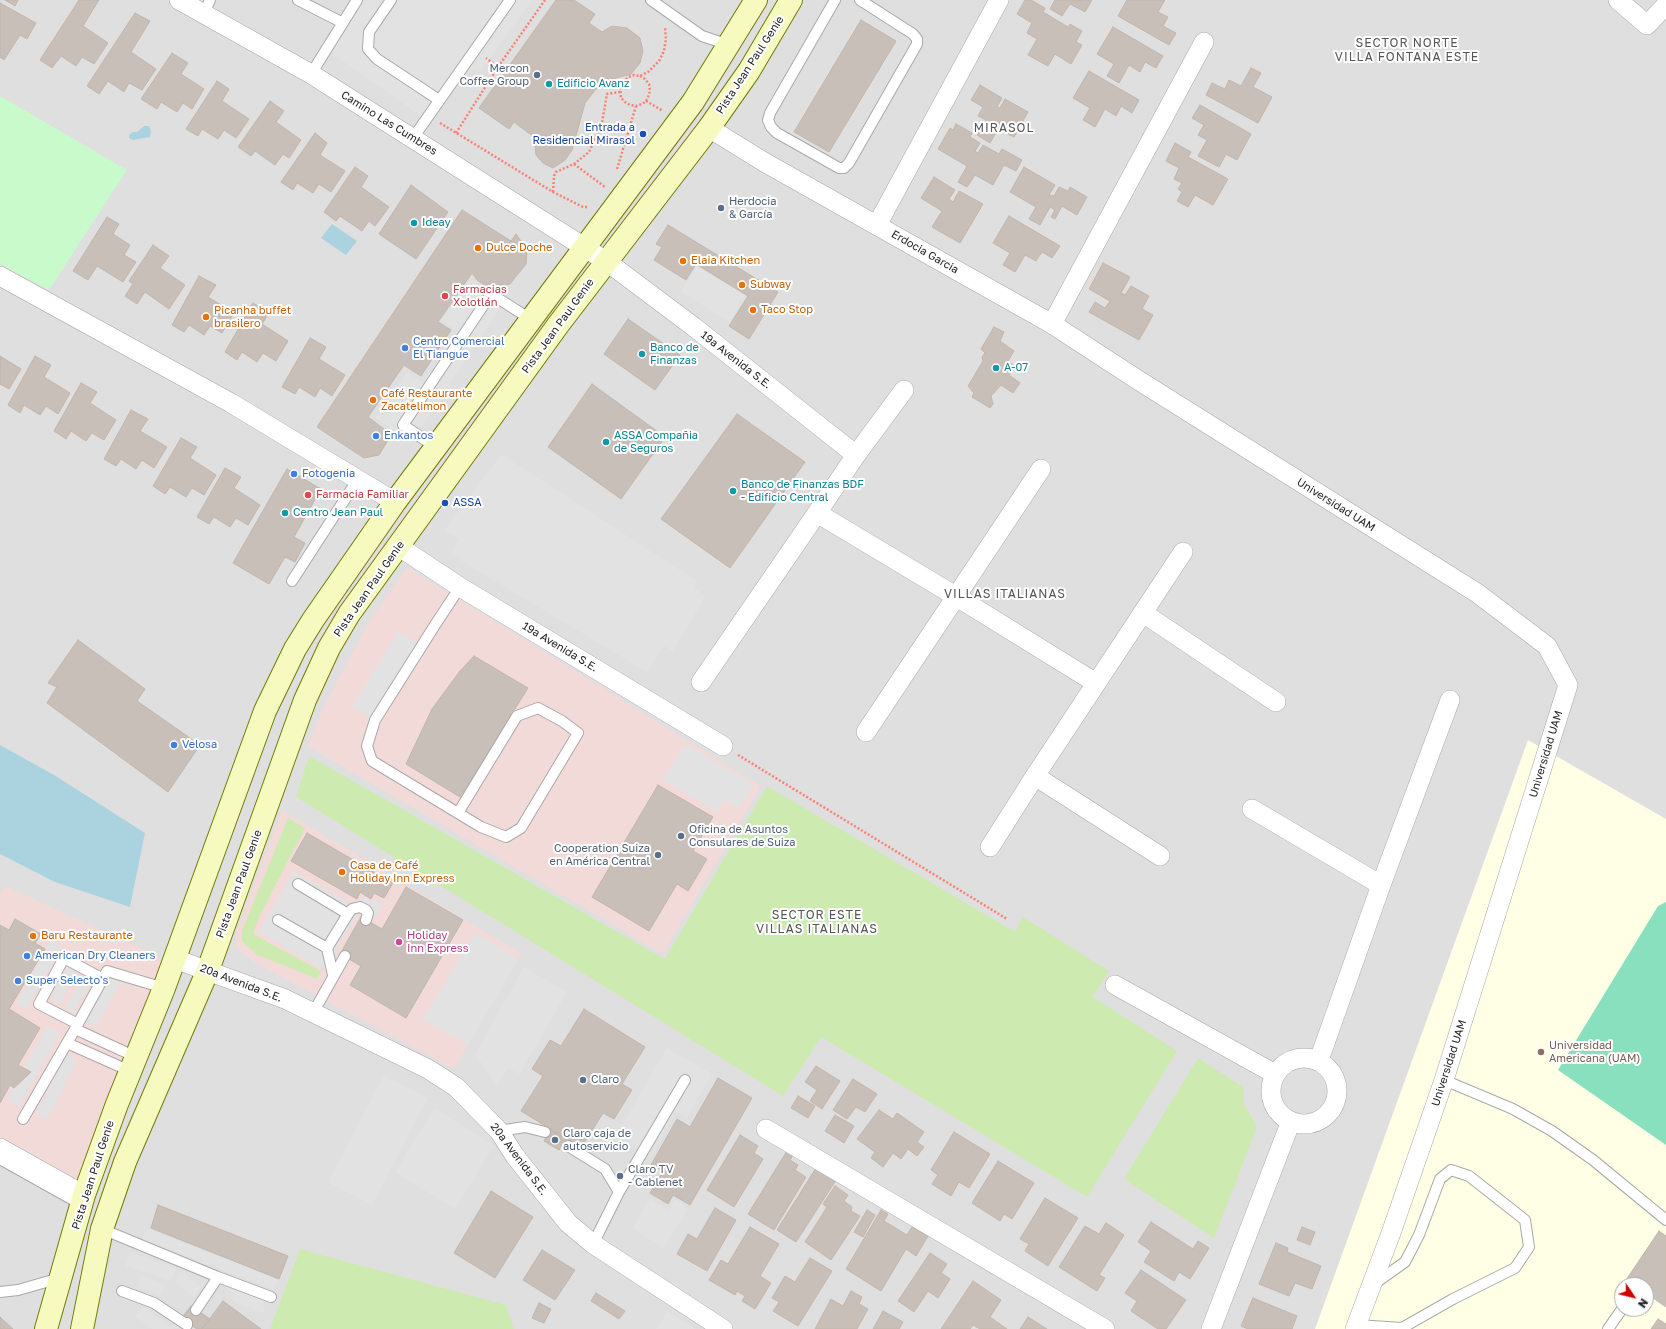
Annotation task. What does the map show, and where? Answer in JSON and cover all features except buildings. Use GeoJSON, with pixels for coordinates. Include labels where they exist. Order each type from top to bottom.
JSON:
{"type":"FeatureCollection","features":[{"type":"Feature","properties":{"kind":"main road","name":"Pista Jean Paul Genie"},"geometry":{"type":"LineString","coordinates":[[82,1329],[102,1229],[125,1162],[208,970],[305,700],[329,648],[345,621],[499,407],[514,370],[586,268],[589,258],[595,254],[693,102],[756,0]]}},
{"type":"Feature","properties":{"kind":"main road","name":"Pista Jean Paul Genie"},"geometry":{"type":"LineString","coordinates":[[46,1329],[83,1200],[133,1064],[175,959],[265,711],[307,628],[395,502],[532,320],[595,254],[709,128],[749,71],[791,0]]}},
{"type":"Feature","properties":{"kind":"main road"},"geometry":{"type":"LineString","coordinates":[[283,673],[311,645],[378,549],[385,545],[398,546],[394,534],[395,526],[448,448],[460,417]]}},
{"type":"Feature","properties":{"kind":"street","name":"Camino Las Cumbres"},"geometry":{"type":"LineString","coordinates":[[179,0],[207,7],[595,254]]}},
{"type":"Feature","properties":{"kind":"street"},"geometry":{"type":"LineString","coordinates":[[877,225],[999,0]]}},
{"type":"Feature","properties":{"kind":"street"},"geometry":{"type":"LineString","coordinates":[[1618,0],[1647,25],[1666,5]]}},
{"type":"Feature","properties":{"kind":"street"},"geometry":{"type":"LineString","coordinates":[[1052,324],[1204,42]]}},
{"type":"Feature","properties":{"kind":"street","name":"Erdocia Garcia"},"geometry":{"type":"LineString","coordinates":[[709,128],[764,162],[1052,324],[1138,380]]}},
{"type":"Feature","properties":{"kind":"street","name":"19a Avenida S.E."},"geometry":{"type":"LineString","coordinates":[[595,254],[694,327],[856,455]]}},
{"type":"Feature","properties":{"kind":"street"},"geometry":{"type":"LineString","coordinates":[[0,276],[231,402],[395,502]]}},
{"type":"Feature","properties":{"kind":"street","name":"Universidad UAM"},"geometry":{"type":"LineString","coordinates":[[1138,380],[1477,593],[1547,646],[1568,684],[1444,1080],[1356,1327]]}},
{"type":"Feature","properties":{"kind":"street"},"geometry":{"type":"LineString","coordinates":[[701,682],[856,455],[904,390]]}},
{"type":"Feature","properties":{"kind":"street"},"geometry":{"type":"LineString","coordinates":[[866,732],[1041,469]]}},
{"type":"Feature","properties":{"kind":"street"},"geometry":{"type":"LineString","coordinates":[[817,513],[1096,683]]}},
{"type":"Feature","properties":{"kind":"street","name":"19a Avenida S.E."},"geometry":{"type":"LineString","coordinates":[[398,546],[460,587],[724,746]]}},
{"type":"Feature","properties":{"kind":"street"},"geometry":{"type":"LineString","coordinates":[[990,847],[1035,776],[1183,552]]}},
{"type":"Feature","properties":{"kind":"street"},"geometry":{"type":"LineString","coordinates":[[1143,613],[1276,702]]}},
{"type":"Feature","properties":{"kind":"street"},"geometry":{"type":"LineString","coordinates":[[1319,1060],[1381,885],[1450,700]]}},
{"type":"Feature","properties":{"kind":"street"},"geometry":{"type":"LineString","coordinates":[[1035,776],[1160,856]]}},
{"type":"Feature","properties":{"kind":"street"},"geometry":{"type":"LineString","coordinates":[[1252,809],[1381,885]]}},
{"type":"Feature","properties":{"kind":"street","name":"20a Avenida S.E."},"geometry":{"type":"LineString","coordinates":[[175,959],[285,999],[428,1069],[456,1087],[499,1131],[515,1156],[568,1223],[593,1244],[720,1327]]}},
{"type":"Feature","properties":{"kind":"street"},"geometry":{"type":"LineString","coordinates":[[1116,985],[1275,1074]]}},
{"type":"Feature","properties":{"kind":"street"},"geometry":{"type":"LineString","coordinates":[[1302,1057],[1319,1060],[1328,1067],[1334,1076],[1337,1087],[1337,1098],[1332,1109],[1324,1117],[1314,1122],[1303,1124],[1291,1121],[1282,1115],[1275,1106],[1271,1096],[1275,1074],[1287,1062],[1302,1057]]}},
{"type":"Feature","properties":{"kind":"street"},"geometry":{"type":"LineString","coordinates":[[1211,1329],[1291,1121]]}},
{"type":"Feature","properties":{"kind":"street"},"geometry":{"type":"LineString","coordinates":[[766,1129],[1105,1329]]}},
{"type":"Feature","properties":{"kind":"street"},"geometry":{"type":"LineString","coordinates":[[0,1148],[83,1200]]}},
{"type":"Feature","properties":{"kind":"lane"},"geometry":{"type":"LineString","coordinates":[[298,0],[343,23]]}},
{"type":"Feature","properties":{"kind":"lane"},"geometry":{"type":"LineString","coordinates":[[311,74],[357,0]]}},
{"type":"Feature","properties":{"kind":"lane"},"geometry":{"type":"LineString","coordinates":[[391,0],[369,32],[368,49],[377,59],[440,100]]}},
{"type":"Feature","properties":{"kind":"lane"},"geometry":{"type":"LineString","coordinates":[[413,138],[510,0]]}},
{"type":"Feature","properties":{"kind":"lane"},"geometry":{"type":"LineString","coordinates":[[835,0],[770,113],[768,120],[771,127],[777,133],[839,168],[844,168],[849,163],[917,44],[917,38],[913,34],[860,0]]}},
{"type":"Feature","properties":{"kind":"lane"},"geometry":{"type":"LineString","coordinates":[[654,2],[702,36],[729,45]]}},
{"type":"Feature","properties":{"kind":"lane"},"geometry":{"type":"LineString","coordinates":[[436,448],[403,424],[491,294],[532,320]]}},
{"type":"Feature","properties":{"kind":"lane"},"geometry":{"type":"LineString","coordinates":[[292,581],[358,479]]}},
{"type":"Feature","properties":{"kind":"lane"},"geometry":{"type":"LineString","coordinates":[[458,813],[517,716],[538,708],[562,721],[578,733],[521,828],[506,837],[481,827],[372,761],[367,746],[375,720],[460,587]]}},
{"type":"Feature","properties":{"kind":"lane"},"geometry":{"type":"LineString","coordinates":[[298,884],[348,914]]}},
{"type":"Feature","properties":{"kind":"lane"},"geometry":{"type":"LineString","coordinates":[[333,975],[327,948],[352,909],[360,907],[366,910],[368,913],[366,920]]}},
{"type":"Feature","properties":{"kind":"lane"},"geometry":{"type":"LineString","coordinates":[[278,920],[327,948]]}},
{"type":"Feature","properties":{"kind":"lane"},"geometry":{"type":"LineString","coordinates":[[312,1013],[345,956]]}},
{"type":"Feature","properties":{"kind":"lane"},"geometry":{"type":"LineString","coordinates":[[103,979],[64,958],[39,1004],[77,1026],[133,1064]]}},
{"type":"Feature","properties":{"kind":"lane"},"geometry":{"type":"LineString","coordinates":[[23,1119],[107,972],[164,988]]}},
{"type":"Feature","properties":{"kind":"lane"},"geometry":{"type":"LineString","coordinates":[[66,1043],[133,1064]]}},
{"type":"Feature","properties":{"kind":"lane"},"geometry":{"type":"LineString","coordinates":[[593,1244],[620,1192],[685,1080]]}},
{"type":"Feature","properties":{"kind":"lane"},"geometry":{"type":"LineString","coordinates":[[1444,1080],[1513,1109],[1552,1131],[1593,1160],[1666,1220]]}},
{"type":"Feature","properties":{"kind":"lane"},"geometry":{"type":"LineString","coordinates":[[499,1131],[525,1127],[545,1132]]}},
{"type":"Feature","properties":{"kind":"lane"},"geometry":{"type":"LineString","coordinates":[[568,1146],[605,1169],[620,1192]]}},
{"type":"Feature","properties":{"kind":"lane"},"geometry":{"type":"LineString","coordinates":[[0,1159],[83,1200]]}},
{"type":"Feature","properties":{"kind":"lane"},"geometry":{"type":"LineString","coordinates":[[1356,1327],[1402,1328],[1454,1299],[1515,1268],[1529,1248],[1525,1220],[1470,1176],[1451,1170],[1440,1179],[1419,1235],[1405,1262],[1371,1286]]}},
{"type":"Feature","properties":{"kind":"lane"},"geometry":{"type":"LineString","coordinates":[[102,1229],[218,1277],[271,1297]]}},
{"type":"Feature","properties":{"kind":"lane"},"geometry":{"type":"LineString","coordinates":[[196,1310],[218,1277]]}},
{"type":"Feature","properties":{"kind":"lane"},"geometry":{"type":"LineString","coordinates":[[0,1292],[18,1290],[61,1278]]}},
{"type":"Feature","properties":{"kind":"lane"},"geometry":{"type":"LineString","coordinates":[[122,1291],[154,1303],[186,1325],[188,1323]]}},
{"type":"Feature","properties":{"kind":"lane"},"geometry":{"type":"LineString","coordinates":[[1608,1329],[1616,1317]]}},
{"type":"Feature","properties":{"kind":"path"},"geometry":{"type":"LineString","coordinates":[[456,133],[498,67],[545,0]]}},
{"type":"Feature","properties":{"kind":"path"},"geometry":{"type":"LineString","coordinates":[[640,76],[648,72],[659,61],[664,51],[666,39],[665,26],[654,2]]}},
{"type":"Feature","properties":{"kind":"path"},"geometry":{"type":"LineString","coordinates":[[476,49],[498,67]]}},
{"type":"Feature","properties":{"kind":"path"},"geometry":{"type":"LineString","coordinates":[[634,75],[640,76],[649,84],[650,90],[646,101],[636,106],[625,102],[621,98],[620,86],[628,77],[634,75]]}},
{"type":"Feature","properties":{"kind":"path"},"geometry":{"type":"LineString","coordinates":[[553,192],[554,176],[556,172],[574,164],[589,152],[602,123],[607,94],[620,92]]}},
{"type":"Feature","properties":{"kind":"path"},"geometry":{"type":"LineString","coordinates":[[440,100],[440,122],[456,133],[553,192],[583,207],[589,208],[593,203]]}},
{"type":"Feature","properties":{"kind":"path"},"geometry":{"type":"LineString","coordinates":[[646,101],[663,111]]}},
{"type":"Feature","properties":{"kind":"path"},"geometry":{"type":"LineString","coordinates":[[658,117],[667,105]]}},
{"type":"Feature","properties":{"kind":"path"},"geometry":{"type":"LineString","coordinates":[[617,169],[636,106]]}},
{"type":"Feature","properties":{"kind":"path"},"geometry":{"type":"LineString","coordinates":[[613,175],[626,158]]}},
{"type":"Feature","properties":{"kind":"path"},"geometry":{"type":"LineString","coordinates":[[574,164],[605,187]]}},
{"type":"Feature","properties":{"kind":"path"},"geometry":{"type":"LineString","coordinates":[[601,193],[609,181]]}},
{"type":"Feature","properties":{"kind":"path"},"geometry":{"type":"LineString","coordinates":[[724,746],[1007,919]]}},
{"type":"Feature","properties":{"kind":"shaded area"},"geometry":{"type":"Polygon","coordinates":[[[0,0],[1666,0],[1666,1329],[0,1329],[0,0]]]}},
{"type":"Feature","properties":{"kind":"shaded area"},"geometry":{"type":"Polygon","coordinates":[[[364,0],[532,0],[480,72],[469,69],[431,123],[330,52],[364,0]]]}},
{"type":"Feature","properties":{"kind":"shaded area"},"geometry":{"type":"Polygon","coordinates":[[[696,266],[746,296],[730,322],[681,292],[696,266]]]}},
{"type":"Feature","properties":{"kind":"shaded area"},"geometry":{"type":"Polygon","coordinates":[[[470,280],[488,291],[508,297],[411,441],[375,418],[407,373],[423,382],[457,331],[442,320],[470,280]]]}},
{"type":"Feature","properties":{"kind":"shaded area"},"geometry":{"type":"Polygon","coordinates":[[[501,454],[697,581],[694,588],[706,596],[673,651],[664,646],[647,672],[450,554],[458,539],[445,530],[501,454]]]}},
{"type":"Feature","properties":{"kind":"shaded area"},"geometry":{"type":"Polygon","coordinates":[[[407,567],[761,786],[663,954],[308,746],[320,714],[367,625],[407,567]]]}},
{"type":"Feature","properties":{"kind":"shaded area"},"geometry":{"type":"Polygon","coordinates":[[[398,632],[421,646],[375,720],[352,707],[398,632]]]}},
{"type":"Feature","properties":{"kind":"shaded area","name":"Universidad Americana (UAM)"},"geometry":{"type":"Polygon","coordinates":[[[1528,740],[1666,819],[1666,1329],[1315,1329],[1528,740]]]}},
{"type":"Feature","properties":{"kind":"shaded area"},"geometry":{"type":"Polygon","coordinates":[[[685,744],[754,784],[739,809],[724,800],[717,812],[663,780],[685,744]]]}},
{"type":"Feature","properties":{"kind":"shaded area","name":"Holiday Inn Express"},"geometry":{"type":"Polygon","coordinates":[[[282,810],[522,954],[454,1069],[252,961],[237,949],[236,933],[282,810]]]}},
{"type":"Feature","properties":{"kind":"shaded area"},"geometry":{"type":"Polygon","coordinates":[[[294,871],[355,906],[362,896],[372,902],[374,900],[383,905],[374,919],[359,911],[333,954],[349,963],[340,979],[259,932],[294,871]]]}},
{"type":"Feature","properties":{"kind":"shaded area"},"geometry":{"type":"Polygon","coordinates":[[[5,886],[173,963],[86,1192],[0,1148],[0,895],[5,886]]]}},
{"type":"Feature","properties":{"kind":"shaded area"},"geometry":{"type":"Polygon","coordinates":[[[475,933],[519,959],[468,1045],[423,1019],[475,933]]]}},
{"type":"Feature","properties":{"kind":"shaded area"},"geometry":{"type":"Polygon","coordinates":[[[51,940],[62,947],[27,1009],[16,1003],[51,940]]]}},
{"type":"Feature","properties":{"kind":"shaded area"},"geometry":{"type":"Polygon","coordinates":[[[67,966],[77,972],[60,1004],[50,999],[67,966]]]}},
{"type":"Feature","properties":{"kind":"shaded area"},"geometry":{"type":"Polygon","coordinates":[[[524,967],[567,992],[520,1074],[508,1068],[497,1086],[475,1054],[524,967]]]}},
{"type":"Feature","properties":{"kind":"shaded area"},"geometry":{"type":"Polygon","coordinates":[[[82,976],[91,981],[74,1013],[65,1008],[82,976]]]}},
{"type":"Feature","properties":{"kind":"shaded area"},"geometry":{"type":"Polygon","coordinates":[[[110,977],[120,983],[96,1027],[85,1021],[110,977]]]}},
{"type":"Feature","properties":{"kind":"shaded area"},"geometry":{"type":"Polygon","coordinates":[[[47,1026],[60,1032],[19,1107],[7,1100],[47,1026]]]}},
{"type":"Feature","properties":{"kind":"shaded area"},"geometry":{"type":"Polygon","coordinates":[[[667,1048],[712,1074],[687,1118],[676,1112],[650,1157],[615,1137],[667,1048]]]}},
{"type":"Feature","properties":{"kind":"shaded area"},"geometry":{"type":"Polygon","coordinates":[[[67,1054],[78,1060],[47,1120],[36,1114],[67,1054]]]}},
{"type":"Feature","properties":{"kind":"shaded area"},"geometry":{"type":"Polygon","coordinates":[[[384,1075],[428,1098],[372,1205],[328,1182],[384,1075]]]}},
{"type":"Feature","properties":{"kind":"shaded area"},"geometry":{"type":"Polygon","coordinates":[[[434,1108],[494,1146],[455,1209],[395,1172],[434,1108]]]}},
{"type":"Feature","properties":{"kind":"shaded area"},"geometry":{"type":"Polygon","coordinates":[[[650,1199],[668,1210],[675,1200],[688,1208],[664,1248],[632,1228],[650,1199]]]}},
{"type":"Feature","properties":{"kind":"shaded area"},"geometry":{"type":"Polygon","coordinates":[[[146,1228],[279,1279],[274,1290],[142,1239],[146,1228]]]}},
{"type":"Feature","properties":{"kind":"shaded area"},"geometry":{"type":"Polygon","coordinates":[[[129,1252],[176,1268],[171,1281],[126,1266],[129,1252]]]}},
{"type":"Feature","properties":{"kind":"shaded area"},"geometry":{"type":"Polygon","coordinates":[[[180,1271],[202,1287],[194,1297],[175,1283],[180,1271]]]}},
{"type":"Feature","properties":{"kind":"shaded area"},"geometry":{"type":"Polygon","coordinates":[[[141,1275],[166,1285],[160,1296],[137,1286],[141,1275]]]}},
{"type":"Feature","properties":{"kind":"shaded area"},"geometry":{"type":"Polygon","coordinates":[[[230,1286],[263,1299],[265,1314],[233,1301],[230,1286]]]}},
{"type":"Feature","properties":{"kind":"shaded area"},"geometry":{"type":"Polygon","coordinates":[[[142,1306],[174,1329],[153,1329],[134,1316],[142,1306]]]}},
{"type":"Feature","properties":{"kind":"shaded area"},"geometry":{"type":"Polygon","coordinates":[[[667,1312],[696,1329],[656,1329],[667,1312]]]}},
{"type":"Feature","properties":{"kind":"green space"},"geometry":{"type":"Polygon","coordinates":[[[0,96],[127,170],[49,290],[0,264],[0,96]]]}},
{"type":"Feature","properties":{"kind":"green space"},"geometry":{"type":"Polygon","coordinates":[[[309,756],[665,959],[767,786],[1015,932],[1023,917],[1109,971],[1093,997],[1177,1051],[1087,1197],[821,1037],[783,1096],[296,797],[309,756]]]}},
{"type":"Feature","properties":{"kind":"green space"},"geometry":{"type":"Polygon","coordinates":[[[288,818],[305,828],[259,917],[253,934],[321,971],[317,979],[256,954],[242,941],[242,931],[288,818]]]}},
{"type":"Feature","properties":{"kind":"green space"},"geometry":{"type":"Polygon","coordinates":[[[1666,902],[1666,1145],[1558,1070],[1658,906],[1666,902]]]}},
{"type":"Feature","properties":{"kind":"green space"},"geometry":{"type":"Polygon","coordinates":[[[1198,1058],[1243,1087],[1244,1104],[1257,1127],[1214,1238],[1124,1179],[1198,1058]]]}},
{"type":"Feature","properties":{"kind":"green space"},"geometry":{"type":"Polygon","coordinates":[[[300,1249],[506,1305],[514,1329],[270,1329],[300,1249]]]}},
{"type":"Feature","properties":{"kind":"water"},"geometry":{"type":"Polygon","coordinates":[[[144,126],[149,126],[151,131],[150,137],[133,140],[129,138],[129,135],[133,132],[137,132],[144,126]]]}},
{"type":"Feature","properties":{"kind":"water"},"geometry":{"type":"Polygon","coordinates":[[[332,224],[357,241],[346,255],[321,238],[332,224]]]}},
{"type":"Feature","properties":{"kind":"water"},"geometry":{"type":"Polygon","coordinates":[[[0,745],[54,775],[145,833],[130,907],[55,882],[0,854],[0,745]]]}},
{"type":"Feature","properties":{"kind":"place","name":"Mercon Coffee Group"},"geometry":{"type":"Point","coordinates":[537,75]}},
{"type":"Feature","properties":{"kind":"place","name":"Edificio Avanz"},"geometry":{"type":"Point","coordinates":[549,84]}},
{"type":"Feature","properties":{"kind":"place","name":"Entrada a Residencial Mirasol"},"geometry":{"type":"Point","coordinates":[643,134]}},
{"type":"Feature","properties":{"kind":"place","name":"Herdocia & García"},"geometry":{"type":"Point","coordinates":[721,208]}},
{"type":"Feature","properties":{"kind":"place","name":"Ideay"},"geometry":{"type":"Point","coordinates":[414,223]}},
{"type":"Feature","properties":{"kind":"place","name":"Dulce Doche"},"geometry":{"type":"Point","coordinates":[478,248]}},
{"type":"Feature","properties":{"kind":"place","name":"Elaia Kitchen"},"geometry":{"type":"Point","coordinates":[683,261]}},
{"type":"Feature","properties":{"kind":"place","name":"Subway"},"geometry":{"type":"Point","coordinates":[742,285]}},
{"type":"Feature","properties":{"kind":"place","name":"Farmacias Xolotlán"},"geometry":{"type":"Point","coordinates":[445,296]}},
{"type":"Feature","properties":{"kind":"place","name":"Taco Stop"},"geometry":{"type":"Point","coordinates":[753,310]}},
{"type":"Feature","properties":{"kind":"place","name":"Picanha buffet brasilero"},"geometry":{"type":"Point","coordinates":[206,317]}},
{"type":"Feature","properties":{"kind":"place","name":"Centro Comercial El Tiangue"},"geometry":{"type":"Point","coordinates":[405,348]}},
{"type":"Feature","properties":{"kind":"place","name":"Banco de Finanzas"},"geometry":{"type":"Point","coordinates":[642,354]}},
{"type":"Feature","properties":{"kind":"place","name":"A-07"},"geometry":{"type":"Point","coordinates":[996,368]}},
{"type":"Feature","properties":{"kind":"place","name":"Café Restaurante Zacatelimon"},"geometry":{"type":"Point","coordinates":[373,400]}},
{"type":"Feature","properties":{"kind":"place","name":"Enkantos"},"geometry":{"type":"Point","coordinates":[376,436]}},
{"type":"Feature","properties":{"kind":"place","name":"ASSA Compañia de Seguros"},"geometry":{"type":"Point","coordinates":[606,442]}},
{"type":"Feature","properties":{"kind":"place","name":"Fotogenia"},"geometry":{"type":"Point","coordinates":[294,474]}},
{"type":"Feature","properties":{"kind":"place","name":"Banco de Finanzas BDF - Edificio Central"},"geometry":{"type":"Point","coordinates":[733,491]}},
{"type":"Feature","properties":{"kind":"place","name":"Farmacia Familiar"},"geometry":{"type":"Point","coordinates":[308,495]}},
{"type":"Feature","properties":{"kind":"place","name":"ASSA"},"geometry":{"type":"Point","coordinates":[445,503]}},
{"type":"Feature","properties":{"kind":"place","name":"Centro Jean Paul"},"geometry":{"type":"Point","coordinates":[285,513]}},
{"type":"Feature","properties":{"kind":"place","name":"Velosa"},"geometry":{"type":"Point","coordinates":[174,745]}},
{"type":"Feature","properties":{"kind":"place","name":"Oficina de Asuntos Consulares de Suiza"},"geometry":{"type":"Point","coordinates":[681,836]}},
{"type":"Feature","properties":{"kind":"place","name":"Cooperation Suiza en América Central"},"geometry":{"type":"Point","coordinates":[658,855]}},
{"type":"Feature","properties":{"kind":"place","name":"Casa de Café Holiday Inn Express"},"geometry":{"type":"Point","coordinates":[342,872]}},
{"type":"Feature","properties":{"kind":"place","name":"Baru Restaurante"},"geometry":{"type":"Point","coordinates":[33,936]}},
{"type":"Feature","properties":{"kind":"place","name":"Holiday Inn Express"},"geometry":{"type":"Point","coordinates":[399,942]}},
{"type":"Feature","properties":{"kind":"place","name":"American Dry Cleaners"},"geometry":{"type":"Point","coordinates":[27,956]}},
{"type":"Feature","properties":{"kind":"place","name":"Super Selecto's"},"geometry":{"type":"Point","coordinates":[18,981]}},
{"type":"Feature","properties":{"kind":"place","name":"Universidad Americana (UAM)"},"geometry":{"type":"Point","coordinates":[1541,1052]}},
{"type":"Feature","properties":{"kind":"place","name":"Claro"},"geometry":{"type":"Point","coordinates":[583,1080]}},
{"type":"Feature","properties":{"kind":"place","name":"Claro caja de autoservicio"},"geometry":{"type":"Point","coordinates":[555,1140]}},
{"type":"Feature","properties":{"kind":"place","name":"Claro TV - Cablenet"},"geometry":{"type":"Point","coordinates":[620,1176]}},
{"type":"Feature","properties":{"kind":"district","name":"SECTOR NORTE VILLA FONTANA ESTE"},"geometry":{"type":"Point","coordinates":[1407,50]}},
{"type":"Feature","properties":{"kind":"district","name":"MIRASOL"},"geometry":{"type":"Point","coordinates":[1004,128]}},
{"type":"Feature","properties":{"kind":"district","name":"VILLAS ITALIANAS"},"geometry":{"type":"Point","coordinates":[1005,594]}},
{"type":"Feature","properties":{"kind":"district","name":"SECTOR ESTE VILLAS ITALIANAS"},"geometry":{"type":"Point","coordinates":[817,922]}}]}
